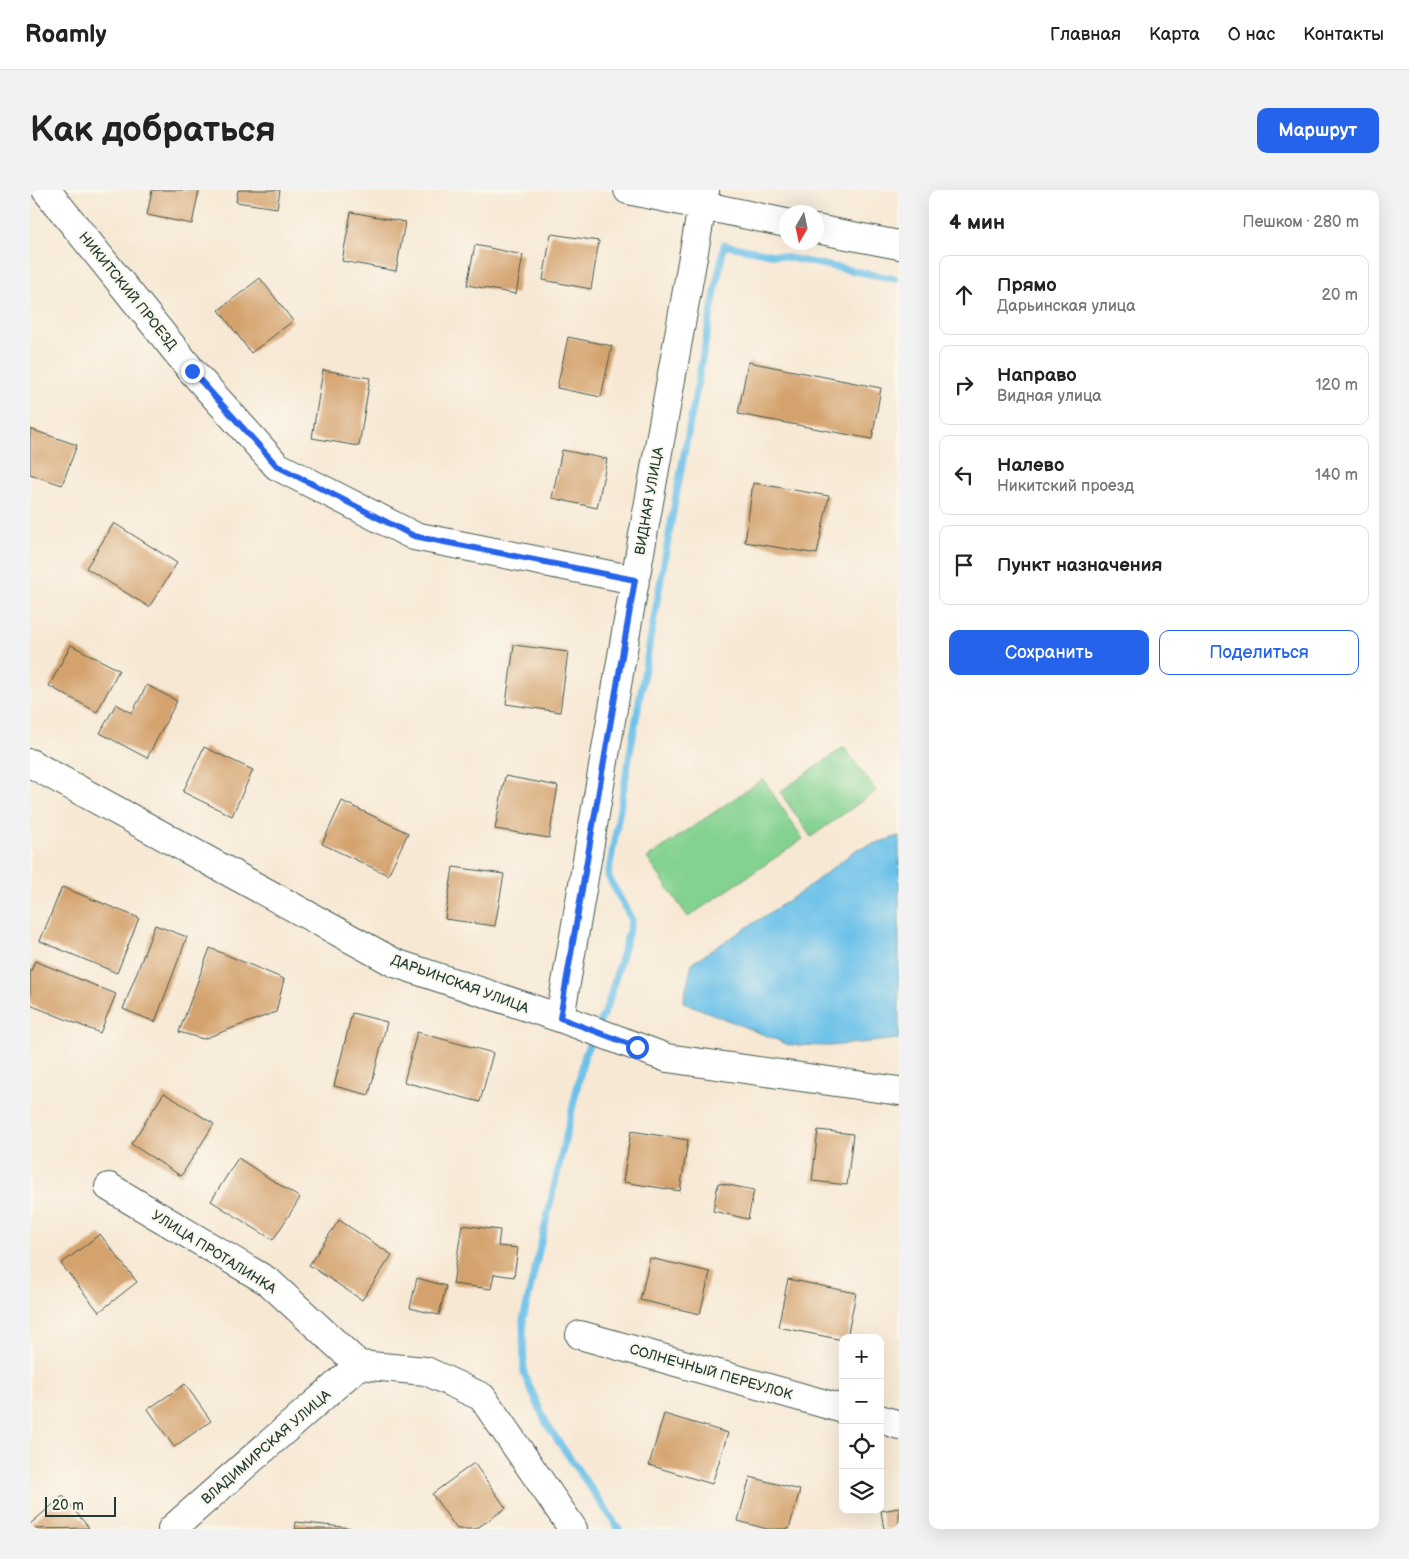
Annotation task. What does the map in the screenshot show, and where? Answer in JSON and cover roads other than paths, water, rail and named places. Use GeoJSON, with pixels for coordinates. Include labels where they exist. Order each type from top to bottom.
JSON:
{"type":"FeatureCollection","features":[{"type":"Feature","properties":{"kind":"street","name":"НИКИТСКИЙ ПРОЕЗД"},"geometry":{"type":"LineString","coordinates":[[46,190],[192,371],[277,466],[414,536],[635,580]]}},
{"type":"Feature","properties":{"kind":"street"},"geometry":{"type":"LineString","coordinates":[[628,190],[704,198],[779,220]]}},
{"type":"Feature","properties":{"kind":"street","name":"ВИДНАЯ УЛИЦА"},"geometry":{"type":"LineString","coordinates":[[560,1018],[635,580],[704,198]]}},
{"type":"Feature","properties":{"kind":"street"},"geometry":{"type":"LineString","coordinates":[[824,231],[899,246]]}},
{"type":"Feature","properties":{"kind":"street","name":"ДАРЬИНСКАЯ УЛИЦА"},"geometry":{"type":"LineString","coordinates":[[30,763],[395,962],[560,1018],[667,1058],[899,1091]]}},
{"type":"Feature","properties":{"kind":"street","name":"УЛИЦА ПРОТАЛИНКА"},"geometry":{"type":"LineString","coordinates":[[108,1187],[268,1282],[359,1365]]}},
{"type":"Feature","properties":{"kind":"street","name":"СОЛНЕЧНЫЙ ПЕРЕУЛОК"},"geometry":{"type":"LineString","coordinates":[[580,1335],[839,1408]]}},
{"type":"Feature","properties":{"kind":"street"},"geometry":{"type":"LineString","coordinates":[[359,1365],[426,1371],[482,1397],[573,1529]]}},
{"type":"Feature","properties":{"kind":"street","name":"ВЛАДИМИРСКАЯ УЛИЦА"},"geometry":{"type":"LineString","coordinates":[[172,1529],[359,1365]]}},
{"type":"Feature","properties":{"kind":"street"},"geometry":{"type":"LineString","coordinates":[[884,1420],[899,1424]]}},
{"type":"Feature","properties":{"kind":"water"},"geometry":{"type":"Polygon","coordinates":[[[899,836],[899,1039],[829,1046],[789,1045],[683,1002],[692,963],[803,891],[857,849],[899,836]]]}},
{"type":"Feature","properties":{"kind":"waterway"},"geometry":{"type":"LineString","coordinates":[[598,1026],[608,1004],[632,920],[608,876],[673,512],[724,245],[895,279]]}},
{"type":"Feature","properties":{"kind":"waterway"},"geometry":{"type":"LineString","coordinates":[[593,1036],[585,1054],[523,1320],[524,1374],[547,1425],[619,1529]]}}]}
